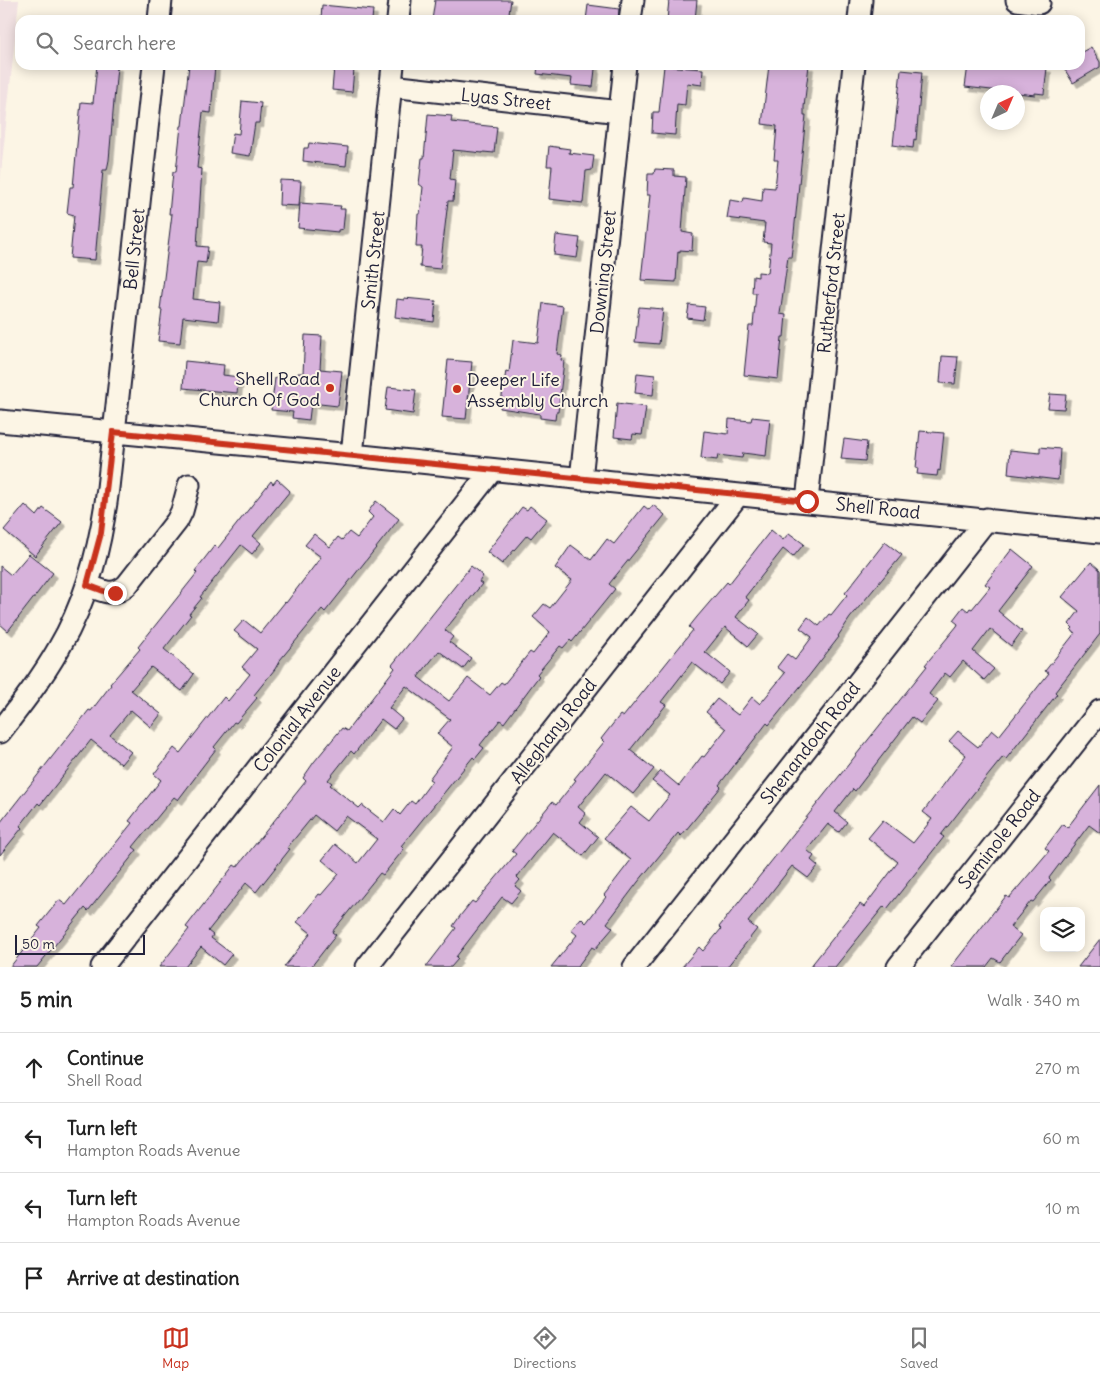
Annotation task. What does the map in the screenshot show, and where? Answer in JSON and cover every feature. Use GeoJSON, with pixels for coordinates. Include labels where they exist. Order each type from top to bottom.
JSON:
{"type":"FeatureCollection","features":[{"type":"Feature","properties":{"kind":"street"},"geometry":{"type":"LineString","coordinates":[[160,15],[161,0]]}},
{"type":"Feature","properties":{"kind":"street"},"geometry":{"type":"LineString","coordinates":[[398,15],[400,0]]}},
{"type":"Feature","properties":{"kind":"street"},"geometry":{"type":"LineString","coordinates":[[630,15],[632,0]]}},
{"type":"Feature","properties":{"kind":"street"},"geometry":{"type":"LineString","coordinates":[[860,15],[861,0]]}},
{"type":"Feature","properties":{"kind":"street"},"geometry":{"type":"LineString","coordinates":[[1017,0],[1039,3]]}},
{"type":"Feature","properties":{"kind":"street","name":"Bell Street"},"geometry":{"type":"LineString","coordinates":[[0,732],[25,701],[60,647],[87,585],[101,533],[153,70]]}},
{"type":"Feature","properties":{"kind":"street","name":"Smith Street"},"geometry":{"type":"LineString","coordinates":[[352,455],[393,70]]}},
{"type":"Feature","properties":{"kind":"street","name":"Downing Street"},"geometry":{"type":"LineString","coordinates":[[581,479],[625,70]]}},
{"type":"Feature","properties":{"kind":"street","name":"Rutherford Street"},"geometry":{"type":"LineString","coordinates":[[807,501],[853,70]]}},
{"type":"Feature","properties":{"kind":"street","name":"Lyas Street"},"geometry":{"type":"LineString","coordinates":[[391,86],[620,112]]}},
{"type":"Feature","properties":{"kind":"street","name":"Shell Road"},"geometry":{"type":"LineString","coordinates":[[0,421],[987,519],[1100,532]]}},
{"type":"Feature","properties":{"kind":"street","name":"Colonial Avenue"},"geometry":{"type":"LineString","coordinates":[[102,967],[492,470]]}},
{"type":"Feature","properties":{"kind":"street"},"geometry":{"type":"LineString","coordinates":[[87,585],[112,593],[120,592],[177,521],[182,511],[189,485]]}},
{"type":"Feature","properties":{"kind":"street","name":"Alleghany Road"},"geometry":{"type":"LineString","coordinates":[[367,967],[738,495]]}},
{"type":"Feature","properties":{"kind":"street","name":"Shenandoah Road"},"geometry":{"type":"LineString","coordinates":[[634,967],[987,519]]}},
{"type":"Feature","properties":{"kind":"street","name":"Seminole Road"},"geometry":{"type":"LineString","coordinates":[[898,967],[1100,711]]}},
{"type":"Feature","properties":{"kind":"shaded area"},"geometry":{"type":"Polygon","coordinates":[[[0,0],[19,0],[17,15],[15,15],[15,38],[0,182],[0,0]]]}},
{"type":"Feature","properties":{"kind":"building"},"geometry":{"type":"Polygon","coordinates":[[[435,0],[511,0],[509,15],[433,15],[435,0]]]}},
{"type":"Feature","properties":{"kind":"building"},"geometry":{"type":"Polygon","coordinates":[[[669,0],[697,0],[696,15],[668,15],[669,0]]]}},
{"type":"Feature","properties":{"kind":"building"},"geometry":{"type":"Polygon","coordinates":[[[322,5],[373,10],[372,15],[321,15],[322,5]]]}},
{"type":"Feature","properties":{"kind":"building"},"geometry":{"type":"Polygon","coordinates":[[[588,5],[619,9],[618,15],[587,15],[588,5]]]}},
{"type":"Feature","properties":{"kind":"building"},"geometry":{"type":"Polygon","coordinates":[[[1091,47],[1100,62],[1100,67],[1073,83],[1065,70],[1085,70],[1085,50],[1091,47]]]}},
{"type":"Feature","properties":{"kind":"building"},"geometry":{"type":"Polygon","coordinates":[[[96,70],[117,70],[109,160],[107,170],[103,170],[95,260],[70,258],[74,215],[67,213],[70,187],[73,187],[81,102],[93,103],[96,70]]]}},
{"type":"Feature","properties":{"kind":"building"},"geometry":{"type":"Polygon","coordinates":[[[188,70],[215,70],[211,113],[203,112],[197,168],[202,169],[197,246],[208,247],[206,263],[197,262],[193,299],[220,302],[218,321],[183,317],[180,343],[158,341],[172,214],[169,214],[173,172],[176,172],[188,70]]]}},
{"type":"Feature","properties":{"kind":"building"},"geometry":{"type":"Polygon","coordinates":[[[334,70],[354,70],[352,92],[332,90],[334,70]]]}},
{"type":"Feature","properties":{"kind":"building"},"geometry":{"type":"Polygon","coordinates":[[[537,70],[595,70],[593,87],[571,85],[572,78],[537,74],[537,70]]]}},
{"type":"Feature","properties":{"kind":"building"},"geometry":{"type":"Polygon","coordinates":[[[664,70],[703,70],[702,85],[687,83],[685,105],[677,104],[675,135],[652,133],[653,112],[659,112],[664,70]]]}},
{"type":"Feature","properties":{"kind":"building"},"geometry":{"type":"Polygon","coordinates":[[[768,70],[808,70],[804,107],[804,115],[806,115],[794,233],[791,257],[788,257],[780,314],[786,315],[778,379],[744,375],[749,326],[753,326],[756,293],[752,293],[753,276],[758,277],[758,272],[768,273],[771,243],[763,242],[765,223],[727,218],[730,200],[743,202],[744,198],[762,201],[763,187],[775,188],[778,160],[774,160],[777,126],[762,124],[768,70]]]}},
{"type":"Feature","properties":{"kind":"building"},"geometry":{"type":"Polygon","coordinates":[[[901,70],[922,72],[916,140],[914,139],[913,148],[893,145],[901,70]]]}},
{"type":"Feature","properties":{"kind":"building"},"geometry":{"type":"Polygon","coordinates":[[[967,70],[1047,70],[1044,94],[1025,94],[1025,85],[980,85],[980,89],[965,87],[967,70]]]}},
{"type":"Feature","properties":{"kind":"building"},"geometry":{"type":"Polygon","coordinates":[[[242,101],[261,103],[259,123],[255,123],[250,156],[230,153],[233,133],[239,134],[242,101]]]}},
{"type":"Feature","properties":{"kind":"building"},"geometry":{"type":"Polygon","coordinates":[[[428,114],[452,116],[451,122],[497,127],[494,153],[453,150],[450,179],[455,180],[453,201],[448,201],[440,269],[420,267],[422,247],[416,247],[418,214],[420,214],[423,187],[419,184],[422,158],[424,158],[428,114]]]}},
{"type":"Feature","properties":{"kind":"building"},"geometry":{"type":"Polygon","coordinates":[[[309,143],[348,147],[346,166],[303,161],[304,148],[308,148],[309,143]]]}},
{"type":"Feature","properties":{"kind":"building"},"geometry":{"type":"Polygon","coordinates":[[[549,146],[570,149],[569,153],[594,156],[592,170],[586,171],[583,203],[549,199],[552,166],[547,166],[549,146]]]}},
{"type":"Feature","properties":{"kind":"building"},"geometry":{"type":"Polygon","coordinates":[[[655,169],[674,170],[674,176],[686,177],[682,232],[693,234],[692,251],[678,251],[676,282],[641,280],[650,195],[647,195],[648,174],[654,174],[655,169]]]}},
{"type":"Feature","properties":{"kind":"building"},"geometry":{"type":"Polygon","coordinates":[[[280,180],[301,181],[299,206],[279,205],[280,180]]]}},
{"type":"Feature","properties":{"kind":"building"},"geometry":{"type":"Polygon","coordinates":[[[300,203],[341,206],[340,209],[345,209],[343,229],[338,230],[338,232],[298,228],[300,203]]]}},
{"type":"Feature","properties":{"kind":"building"},"geometry":{"type":"Polygon","coordinates":[[[556,235],[580,238],[577,258],[554,255],[556,235]]]}},
{"type":"Feature","properties":{"kind":"building"},"geometry":{"type":"Polygon","coordinates":[[[404,298],[436,301],[434,322],[395,317],[397,299],[404,300],[404,298]]]}},
{"type":"Feature","properties":{"kind":"building"},"geometry":{"type":"Polygon","coordinates":[[[543,303],[563,306],[557,354],[562,355],[561,360],[564,361],[558,412],[556,412],[555,420],[540,418],[540,414],[500,408],[506,371],[509,372],[513,340],[538,343],[543,303]]]}},
{"type":"Feature","properties":{"kind":"building"},"geometry":{"type":"Polygon","coordinates":[[[689,305],[705,307],[703,320],[687,318],[689,305]]]}},
{"type":"Feature","properties":{"kind":"building"},"geometry":{"type":"Polygon","coordinates":[[[639,307],[663,309],[659,344],[635,342],[639,307]]]}},
{"type":"Feature","properties":{"kind":"building"},"geometry":{"type":"Polygon","coordinates":[[[305,335],[322,336],[320,369],[342,371],[338,406],[311,403],[309,420],[292,418],[293,412],[271,410],[275,378],[297,380],[298,373],[303,373],[305,335]]]}},
{"type":"Feature","properties":{"kind":"building"},"geometry":{"type":"Polygon","coordinates":[[[942,356],[958,357],[955,384],[940,383],[942,356]]]}},
{"type":"Feature","properties":{"kind":"building","name":"Deeper Life Assembly Church"},"geometry":{"type":"Polygon","coordinates":[[[448,360],[472,362],[466,419],[442,417],[448,360]]]}},
{"type":"Feature","properties":{"kind":"building"},"geometry":{"type":"Polygon","coordinates":[[[185,361],[224,365],[223,375],[239,377],[237,393],[183,388],[185,361]]]}},
{"type":"Feature","properties":{"kind":"building"},"geometry":{"type":"Polygon","coordinates":[[[637,373],[655,375],[653,395],[635,393],[637,373]]]}},
{"type":"Feature","properties":{"kind":"building"},"geometry":{"type":"Polygon","coordinates":[[[388,387],[416,390],[413,414],[385,410],[388,387]]]}},
{"type":"Feature","properties":{"kind":"building"},"geometry":{"type":"Polygon","coordinates":[[[1050,394],[1066,395],[1064,409],[1048,408],[1050,394]]]}},
{"type":"Feature","properties":{"kind":"building"},"geometry":{"type":"Polygon","coordinates":[[[617,403],[646,407],[642,435],[633,434],[632,439],[614,437],[617,403]]]}},
{"type":"Feature","properties":{"kind":"building"},"geometry":{"type":"Polygon","coordinates":[[[752,417],[770,419],[766,456],[743,453],[742,458],[718,455],[717,460],[701,458],[704,431],[728,434],[729,419],[751,421],[752,417]]]}},
{"type":"Feature","properties":{"kind":"building"},"geometry":{"type":"Polygon","coordinates":[[[920,431],[944,433],[940,471],[938,470],[937,476],[917,474],[920,431]]]}},
{"type":"Feature","properties":{"kind":"building"},"geometry":{"type":"Polygon","coordinates":[[[844,439],[867,442],[865,461],[841,459],[844,439]]]}},
{"type":"Feature","properties":{"kind":"building"},"geometry":{"type":"Polygon","coordinates":[[[1040,447],[1060,449],[1058,480],[1008,474],[1010,450],[1040,453],[1040,447]]]}},
{"type":"Feature","properties":{"kind":"building"},"geometry":{"type":"Polygon","coordinates":[[[277,479],[290,491],[253,536],[261,543],[252,554],[241,545],[200,597],[202,598],[189,614],[191,615],[164,649],[194,674],[182,691],[151,667],[131,690],[161,714],[151,727],[131,710],[110,735],[131,752],[121,764],[91,740],[40,805],[38,803],[20,826],[22,828],[0,855],[0,823],[140,649],[138,647],[197,573],[195,571],[215,545],[218,548],[271,481],[273,484],[277,479]]]}},
{"type":"Feature","properties":{"kind":"building"},"geometry":{"type":"Polygon","coordinates":[[[376,501],[399,519],[325,612],[322,609],[280,660],[254,695],[257,698],[214,747],[216,749],[178,800],[174,797],[133,847],[137,850],[88,911],[85,908],[37,967],[10,967],[41,928],[38,926],[59,900],[66,905],[132,823],[129,821],[161,780],[154,774],[174,748],[180,753],[224,697],[228,701],[250,674],[242,667],[257,649],[234,631],[244,620],[260,633],[321,557],[305,545],[314,534],[330,547],[338,537],[342,540],[349,532],[357,538],[373,517],[368,512],[376,501]]]}},
{"type":"Feature","properties":{"kind":"building"},"geometry":{"type":"Polygon","coordinates":[[[25,505],[37,516],[43,508],[62,522],[35,556],[4,530],[25,505]]]}},
{"type":"Feature","properties":{"kind":"building"},"geometry":{"type":"Polygon","coordinates":[[[653,505],[665,515],[609,584],[615,589],[572,642],[570,640],[563,648],[560,646],[537,674],[539,676],[504,723],[500,720],[480,745],[484,748],[475,759],[473,757],[401,846],[404,849],[383,875],[380,873],[332,932],[336,935],[311,967],[284,967],[311,933],[297,922],[319,894],[321,895],[339,874],[322,860],[335,844],[358,863],[377,839],[346,816],[334,831],[314,815],[287,848],[290,849],[256,892],[246,883],[208,931],[213,935],[211,938],[232,954],[223,965],[201,947],[185,967],[159,967],[189,929],[186,927],[234,865],[237,867],[306,781],[303,778],[314,762],[342,728],[347,731],[395,668],[392,665],[471,566],[483,576],[479,582],[482,584],[445,630],[453,637],[449,642],[471,658],[463,669],[439,651],[418,677],[449,701],[468,678],[490,695],[501,682],[504,684],[530,652],[533,654],[550,632],[533,617],[544,604],[550,608],[572,580],[555,568],[571,545],[591,560],[607,539],[614,544],[644,506],[649,510],[653,505]],[[406,686],[389,708],[402,719],[394,729],[381,719],[354,754],[351,751],[328,780],[332,783],[330,785],[359,808],[362,805],[384,822],[394,809],[400,815],[411,801],[415,804],[432,781],[429,779],[453,747],[437,734],[450,719],[406,686]]]}},
{"type":"Feature","properties":{"kind":"building"},"geometry":{"type":"Polygon","coordinates":[[[530,506],[547,519],[531,538],[527,535],[502,564],[487,552],[522,507],[527,510],[530,506]]]}},
{"type":"Feature","properties":{"kind":"building"},"geometry":{"type":"Polygon","coordinates":[[[771,530],[783,540],[789,533],[804,544],[793,557],[783,549],[745,597],[749,600],[736,617],[758,634],[748,646],[725,627],[705,652],[730,672],[720,684],[692,662],[661,702],[666,705],[630,750],[654,769],[633,794],[606,772],[578,807],[586,814],[580,822],[598,837],[583,856],[553,832],[517,877],[520,880],[515,886],[521,891],[511,903],[502,897],[456,957],[458,959],[451,967],[426,967],[456,928],[453,926],[460,916],[472,901],[475,903],[516,854],[512,851],[552,802],[556,805],[604,742],[601,739],[620,715],[623,717],[693,630],[689,627],[727,582],[729,584],[771,530]]]}},
{"type":"Feature","properties":{"kind":"building"},"geometry":{"type":"Polygon","coordinates":[[[885,542],[902,555],[850,618],[839,637],[808,677],[769,725],[767,723],[719,785],[721,787],[681,836],[678,833],[638,882],[607,923],[613,928],[595,949],[592,947],[577,967],[551,967],[577,935],[571,930],[581,918],[586,923],[606,897],[604,895],[631,860],[604,838],[631,807],[649,821],[670,795],[652,781],[661,771],[679,786],[726,729],[706,712],[717,699],[738,715],[752,697],[760,704],[785,673],[777,667],[787,654],[795,660],[812,637],[800,628],[808,617],[819,626],[829,614],[831,615],[847,595],[845,593],[885,542]]]}},
{"type":"Feature","properties":{"kind":"building"},"geometry":{"type":"Polygon","coordinates":[[[1012,549],[1033,566],[998,611],[1022,631],[1011,646],[990,629],[973,651],[994,669],[984,680],[963,661],[950,677],[945,673],[929,694],[938,701],[920,723],[912,717],[855,791],[853,789],[835,812],[847,822],[839,832],[828,824],[807,850],[814,856],[811,860],[818,866],[808,878],[792,866],[748,922],[757,929],[727,967],[682,967],[699,947],[703,951],[721,929],[719,927],[927,666],[925,665],[957,626],[958,624],[953,620],[963,607],[968,611],[970,608],[972,609],[990,587],[985,584],[1012,549]]]}},
{"type":"Feature","properties":{"kind":"building"},"geometry":{"type":"Polygon","coordinates":[[[29,554],[53,573],[8,631],[0,624],[0,566],[11,575],[29,554]]]}},
{"type":"Feature","properties":{"kind":"building"},"geometry":{"type":"Polygon","coordinates":[[[1091,562],[1100,570],[1100,634],[1055,692],[1057,694],[1006,759],[1003,757],[973,794],[941,835],[944,837],[887,909],[884,906],[835,967],[810,967],[860,904],[864,907],[898,862],[868,838],[883,820],[913,843],[932,819],[923,812],[966,755],[949,741],[958,731],[978,747],[992,730],[999,736],[1049,673],[1045,671],[1075,633],[1071,630],[1073,628],[1069,624],[1079,611],[1062,597],[1091,562]]]}},
{"type":"Feature","properties":{"kind":"building"},"geometry":{"type":"Polygon","coordinates":[[[1100,785],[1100,833],[1089,825],[1049,878],[1051,880],[1010,927],[1021,935],[1000,962],[993,958],[986,967],[951,967],[1006,896],[1009,898],[1049,851],[1045,848],[1063,824],[1067,828],[1100,785]]]}},
{"type":"Feature","properties":{"kind":"building"},"geometry":{"type":"Polygon","coordinates":[[[1100,939],[1100,967],[1078,967],[1100,939]]]}},
{"type":"Feature","properties":{"kind":"place","name":"Shell Road Church Of God"},"geometry":{"type":"Point","coordinates":[330,388]}},
{"type":"Feature","properties":{"kind":"place","name":"Deeper Life Assembly Church"},"geometry":{"type":"Point","coordinates":[457,389]}},
{"type":"Feature","properties":{"kind":"route"},"geometry":{"type":"LineString","coordinates":[[115,593],[109,593],[87,585],[96,556],[105,510],[113,432],[807,501]]}}]}
